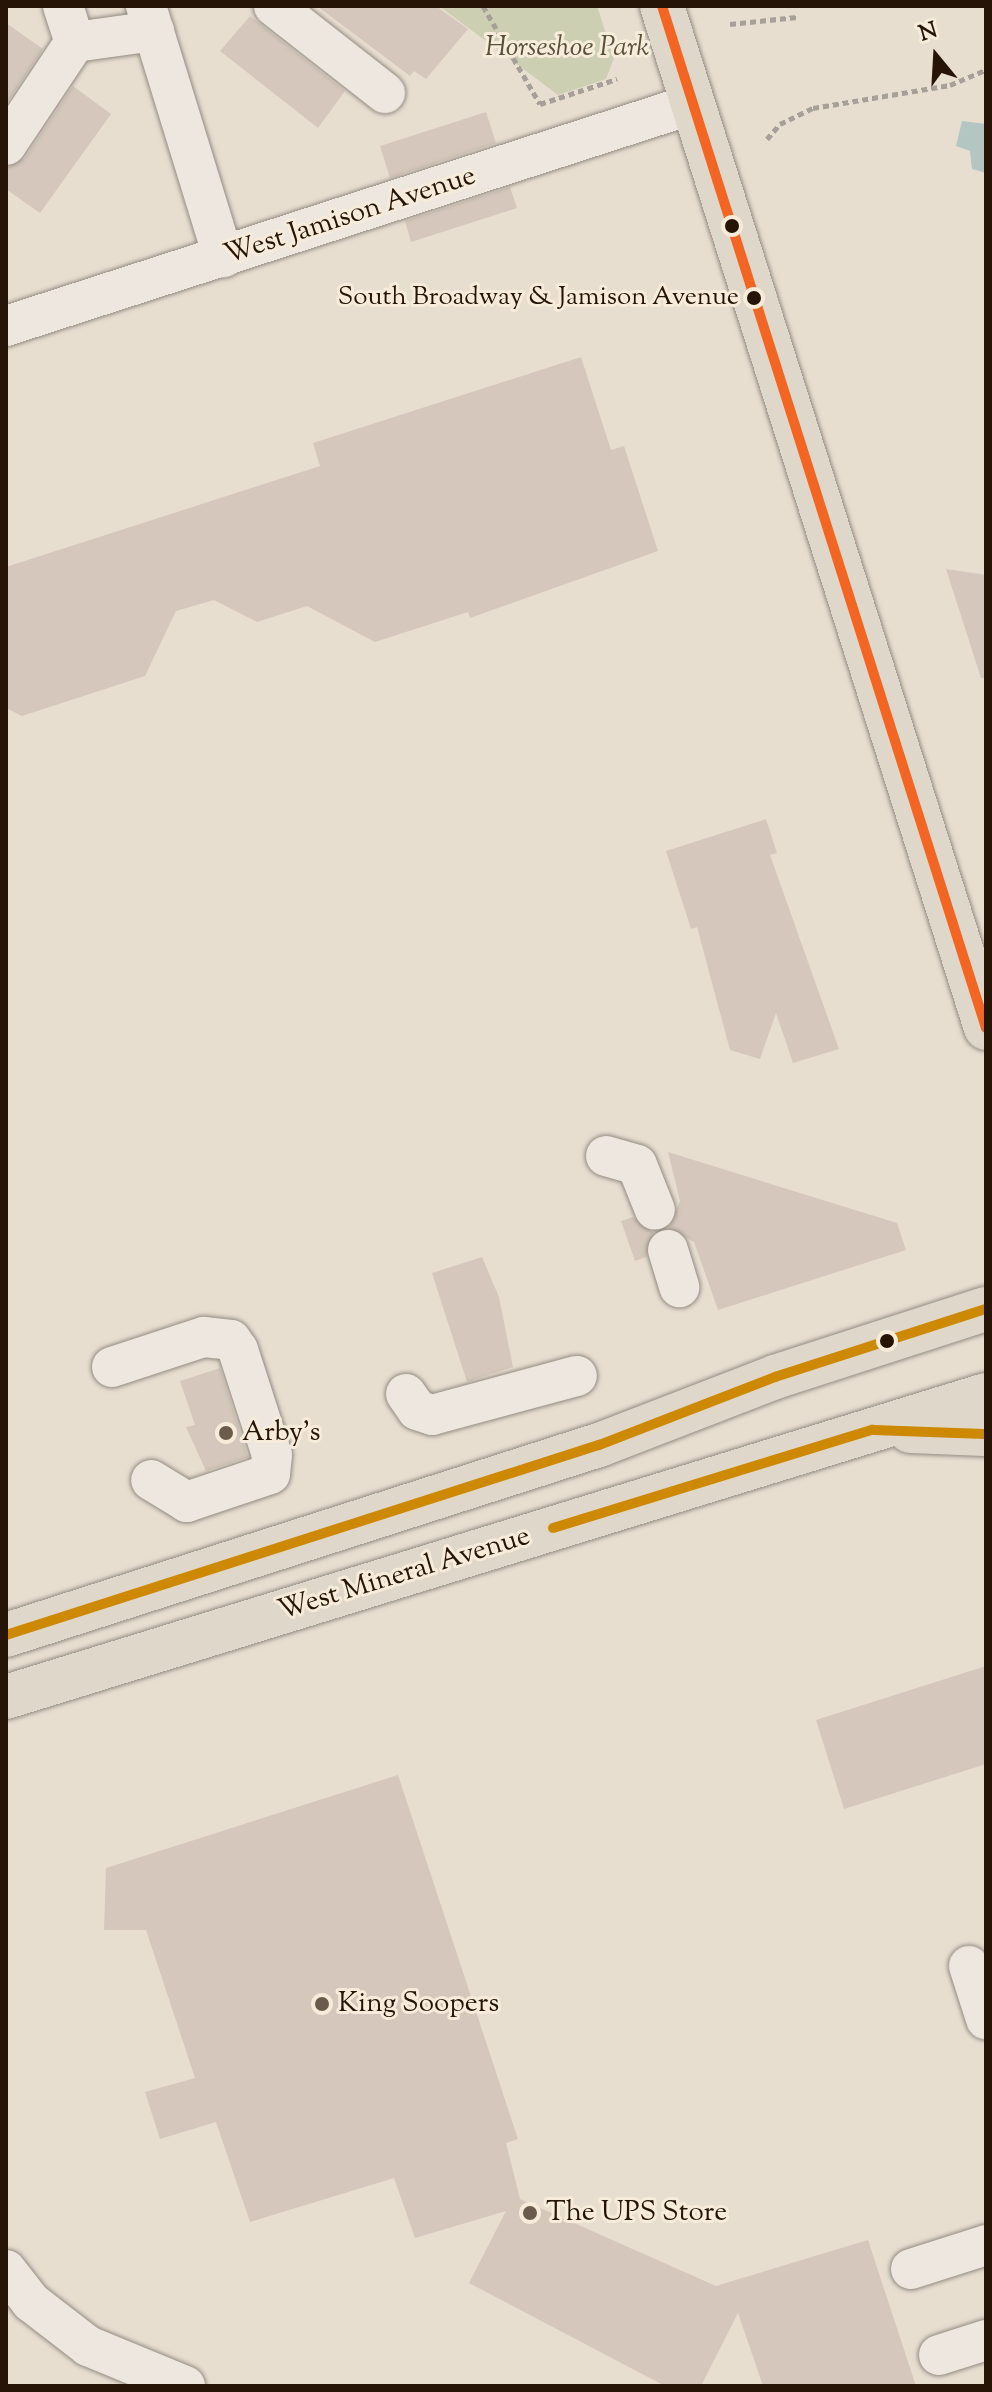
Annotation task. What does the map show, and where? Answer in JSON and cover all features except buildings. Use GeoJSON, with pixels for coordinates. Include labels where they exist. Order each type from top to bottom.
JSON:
{"type":"FeatureCollection","features":[{"type":"Feature","properties":{"kind":"main road"},"geometry":{"type":"LineString","coordinates":[[662,6],[986,1028]]}},
{"type":"Feature","properties":{"kind":"main road"},"geometry":{"type":"LineString","coordinates":[[6,1635],[599,1445],[775,1377],[986,1309]]}},
{"type":"Feature","properties":{"kind":"main road","name":"West Mineral Avenue"},"geometry":{"type":"LineString","coordinates":[[6,1697],[986,1395]]}},
{"type":"Feature","properties":{"kind":"main road"},"geometry":{"type":"LineString","coordinates":[[872,1430],[986,1434]]}},
{"type":"Feature","properties":{"kind":"street"},"geometry":{"type":"LineString","coordinates":[[274,6],[385,93]]}},
{"type":"Feature","properties":{"kind":"street"},"geometry":{"type":"LineString","coordinates":[[6,145],[69,24],[150,18],[223,257]]}},
{"type":"Feature","properties":{"kind":"street","name":"West Jamison Avenue"},"geometry":{"type":"LineString","coordinates":[[6,326],[693,104]]}},
{"type":"Feature","properties":{"kind":"street"},"geometry":{"type":"LineString","coordinates":[[606,1156],[637,1165],[655,1210]]}},
{"type":"Feature","properties":{"kind":"street"},"geometry":{"type":"LineString","coordinates":[[112,1367],[204,1337],[231,1340],[238,1350],[272,1455],[270,1474],[187,1502],[151,1480]]}},
{"type":"Feature","properties":{"kind":"street"},"geometry":{"type":"LineString","coordinates":[[406,1394],[417,1410],[432,1415],[577,1376]]}},
{"type":"Feature","properties":{"kind":"street"},"geometry":{"type":"LineString","coordinates":[[969,1966],[986,2019]]}},
{"type":"Feature","properties":{"kind":"street"},"geometry":{"type":"LineString","coordinates":[[911,2269],[986,2245]]}},
{"type":"Feature","properties":{"kind":"street"},"geometry":{"type":"LineString","coordinates":[[6,2270],[31,2302],[88,2346],[185,2386]]}},
{"type":"Feature","properties":{"kind":"street"},"geometry":{"type":"LineString","coordinates":[[939,2355],[986,2340]]}},
{"type":"Feature","properties":{"kind":"path"},"geometry":{"type":"LineString","coordinates":[[483,6],[540,104],[617,79]]}},
{"type":"Feature","properties":{"kind":"path"},"geometry":{"type":"LineString","coordinates":[[730,24],[797,17]]}},
{"type":"Feature","properties":{"kind":"path"},"geometry":{"type":"LineString","coordinates":[[767,139],[780,124],[813,108],[950,85],[986,70]]}},
{"type":"Feature","properties":{"kind":"green space","name":"Horseshoe Park"},"geometry":{"type":"Polygon","coordinates":[[[439,6],[597,6],[614,58],[606,79],[558,95],[439,6]]]}},
{"type":"Feature","properties":{"kind":"shaded area"},"geometry":{"type":"Polygon","coordinates":[[[962,121],[986,124],[986,173],[972,169],[970,151],[956,146],[962,121]]]}},
{"type":"Feature","properties":{"kind":"transit line"},"geometry":{"type":"LineString","coordinates":[[662,6],[986,1028]]}},
{"type":"Feature","properties":{"kind":"transit line"},"geometry":{"type":"LineString","coordinates":[[6,1635],[599,1445],[775,1377],[986,1309]]}},
{"type":"Feature","properties":{"kind":"transit line"},"geometry":{"type":"LineString","coordinates":[[553,1528],[872,1430],[986,1434]]}},
{"type":"Feature","properties":{"kind":"place","name":"South Broadway & Jamison Avenue"},"geometry":{"type":"Point","coordinates":[754,298]}},
{"type":"Feature","properties":{"kind":"place","name":"Arby's"},"geometry":{"type":"Point","coordinates":[226,1433]}},
{"type":"Feature","properties":{"kind":"place","name":"King Soopers"},"geometry":{"type":"Point","coordinates":[322,2004]}},
{"type":"Feature","properties":{"kind":"place","name":"The UPS Store"},"geometry":{"type":"Point","coordinates":[530,2213]}}]}
